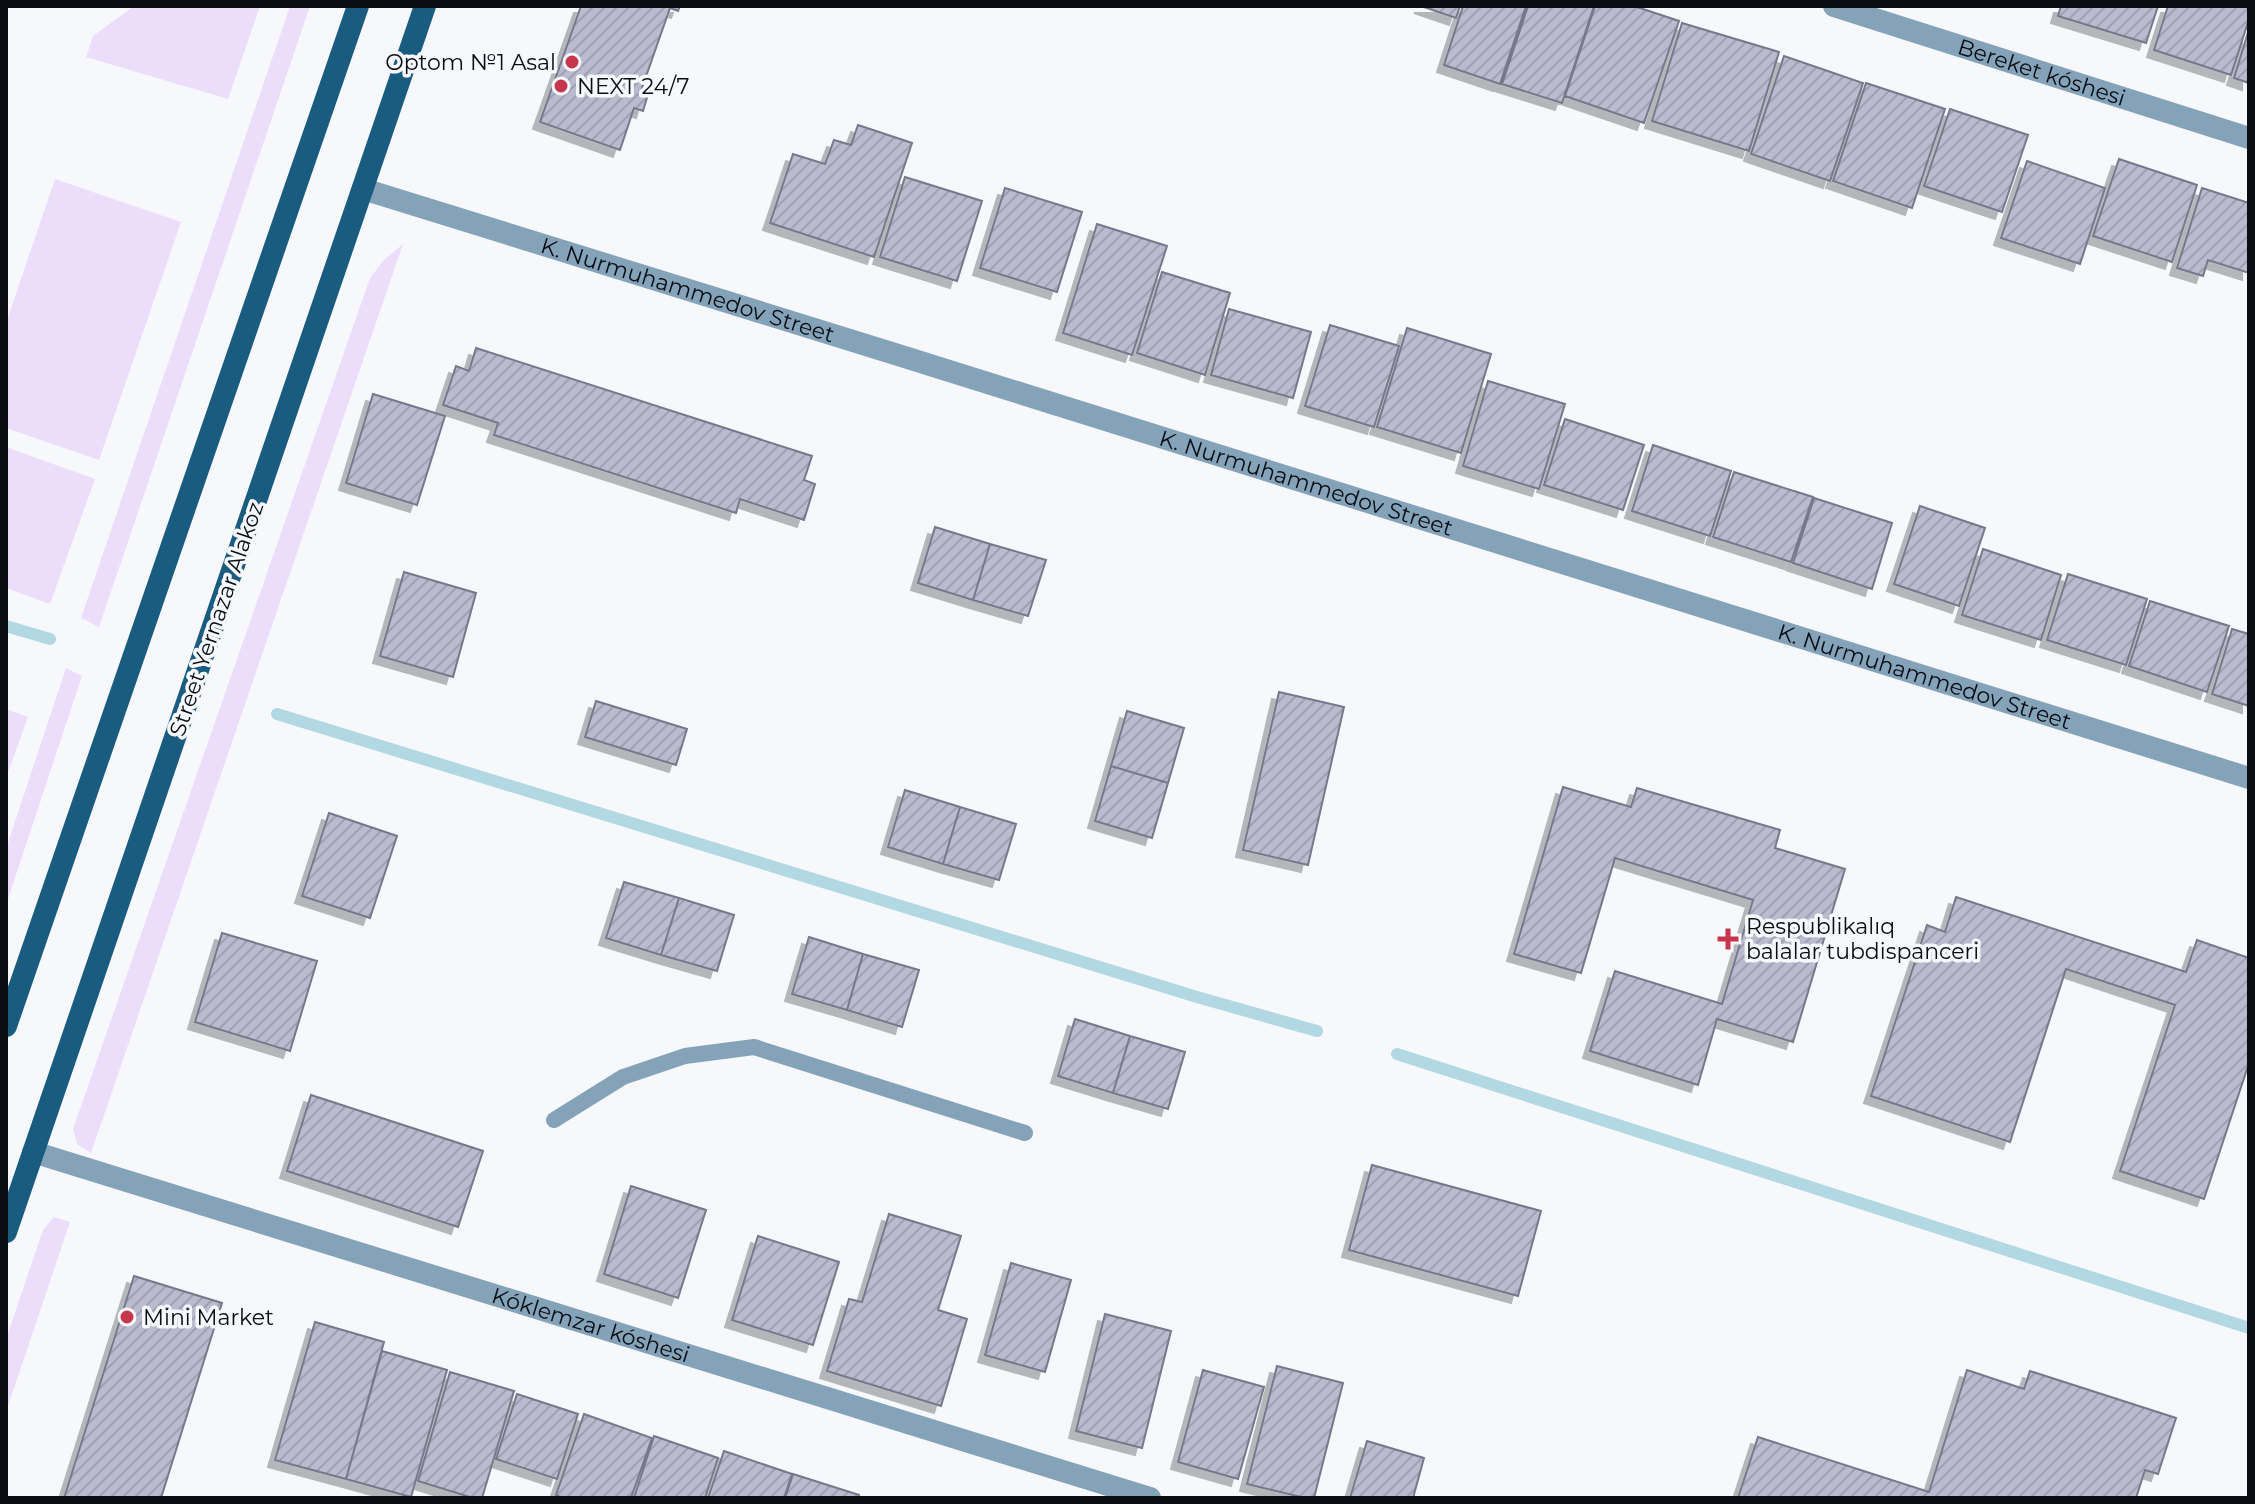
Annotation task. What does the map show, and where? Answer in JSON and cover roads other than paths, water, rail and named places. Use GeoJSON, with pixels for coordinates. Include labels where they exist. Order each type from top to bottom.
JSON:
{"type":"FeatureCollection","features":[{"type":"Feature","properties":{"kind":"main road"},"geometry":{"type":"LineString","coordinates":[[6,1026],[358,6]]}},
{"type":"Feature","properties":{"kind":"main road","name":"Street Yernazar Alakoz"},"geometry":{"type":"LineString","coordinates":[[6,1232],[425,6]]}},
{"type":"Feature","properties":{"kind":"street","name":"Bereket kóshesi"},"geometry":{"type":"LineString","coordinates":[[1834,6],[2249,138]]}},
{"type":"Feature","properties":{"kind":"street","name":"K. Nurmuhammedov Street"},"geometry":{"type":"LineString","coordinates":[[363,189],[2249,778]]}},
{"type":"Feature","properties":{"kind":"street","name":"Kóklemzar kóshesi"},"geometry":{"type":"LineString","coordinates":[[33,1152],[1150,1498]]}},
{"type":"Feature","properties":{"kind":"lane"},"geometry":{"type":"LineString","coordinates":[[554,1120],[623,1077],[685,1056],[754,1047],[1025,1133]]}},
{"type":"Feature","properties":{"kind":"waterway"},"geometry":{"type":"LineString","coordinates":[[6,626],[50,639]]}},
{"type":"Feature","properties":{"kind":"waterway"},"geometry":{"type":"LineString","coordinates":[[277,714],[1197,997],[1317,1031]]}},
{"type":"Feature","properties":{"kind":"waterway"},"geometry":{"type":"LineString","coordinates":[[1397,1054],[2249,1328]]}},
{"type":"Feature","properties":{"kind":"place","name":"Optom №1 Asal"},"geometry":{"type":"Point","coordinates":[572,62]}},
{"type":"Feature","properties":{"kind":"place","name":"NEXT 24/7"},"geometry":{"type":"Point","coordinates":[561,86]}},
{"type":"Feature","properties":{"kind":"place","name":"Respublikalıq balalar tubdispanceri"},"geometry":{"type":"Point","coordinates":[1728,939]}},
{"type":"Feature","properties":{"kind":"place","name":"Mini Market"},"geometry":{"type":"Point","coordinates":[127,1317]}}]}
